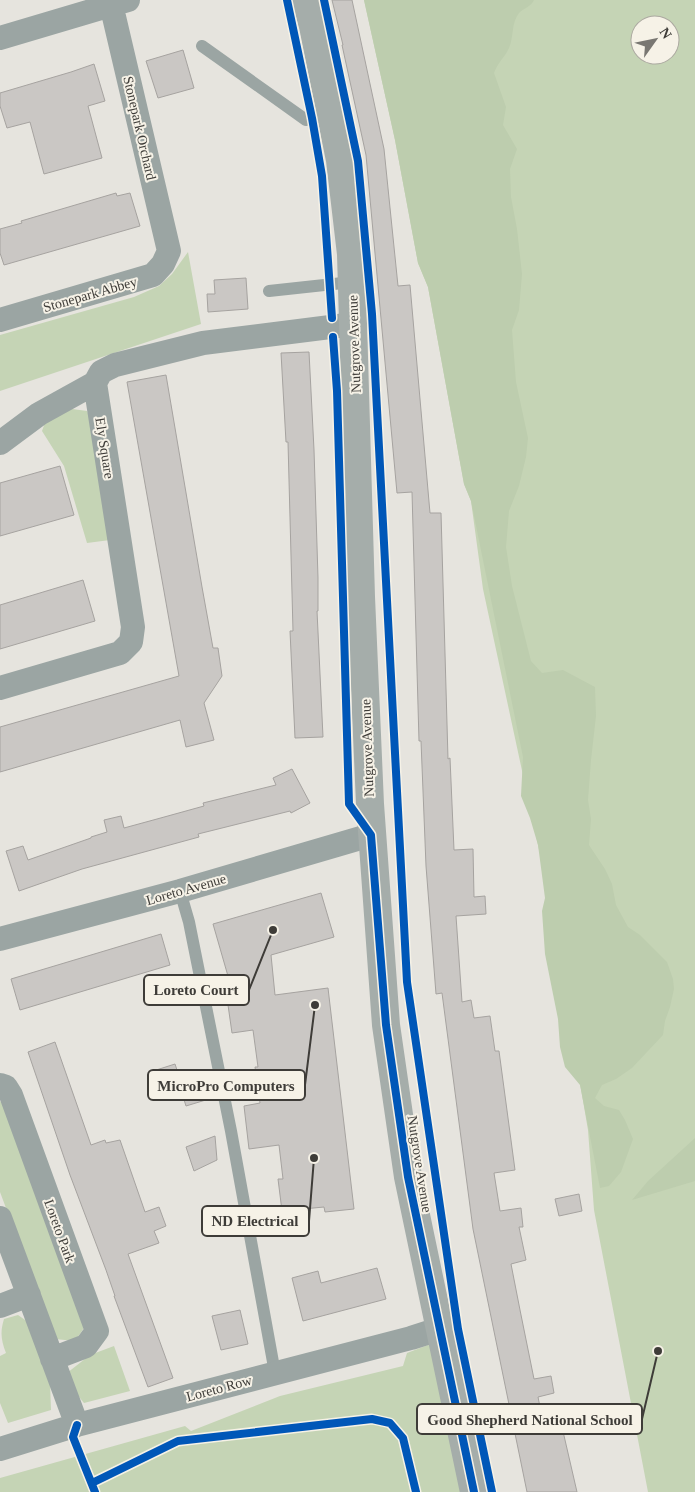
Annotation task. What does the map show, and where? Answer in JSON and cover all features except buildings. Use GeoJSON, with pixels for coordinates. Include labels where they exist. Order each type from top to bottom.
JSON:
{"type":"FeatureCollection","features":[{"type":"Feature","properties":{"kind":"main road","name":"Nutgrove Avenue"},"geometry":{"type":"LineString","coordinates":[[306,0],[340,160],[351,254],[361,597],[371,835],[389,1044],[408,1177],[474,1492]]}},
{"type":"Feature","properties":{"kind":"street","name":"Stonepark Orchard"},"geometry":{"type":"LineString","coordinates":[[0,38],[119,2],[168,251]]}},
{"type":"Feature","properties":{"kind":"street","name":"Stonepark Abbey"},"geometry":{"type":"LineString","coordinates":[[0,320],[153,275],[163,264],[168,251]]}},
{"type":"Feature","properties":{"kind":"street"},"geometry":{"type":"LineString","coordinates":[[0,444],[39,414],[95,383],[101,372],[115,365],[202,343],[354,324]]}},
{"type":"Feature","properties":{"kind":"street","name":"Ely Square"},"geometry":{"type":"LineString","coordinates":[[0,688],[120,653],[131,642],[133,627],[95,383]]}},
{"type":"Feature","properties":{"kind":"street","name":"Loreto Avenue"},"geometry":{"type":"LineString","coordinates":[[0,939],[180,891],[371,835]]}},
{"type":"Feature","properties":{"kind":"street","name":"Loreto Park"},"geometry":{"type":"LineString","coordinates":[[0,1085],[6,1087],[11,1095],[97,1331],[86,1346],[52,1359]]}},
{"type":"Feature","properties":{"kind":"street"},"geometry":{"type":"LineString","coordinates":[[0,1218],[77,1425]]}},
{"type":"Feature","properties":{"kind":"street"},"geometry":{"type":"LineString","coordinates":[[0,1306],[29,1295]]}},
{"type":"Feature","properties":{"kind":"street","name":"Loreto Row"},"geometry":{"type":"LineString","coordinates":[[0,1449],[77,1425],[439,1330]]}},
{"type":"Feature","properties":{"kind":"lane"},"geometry":{"type":"LineString","coordinates":[[202,46],[306,120],[330,114]]}},
{"type":"Feature","properties":{"kind":"lane"},"geometry":{"type":"LineString","coordinates":[[269,291],[352,282]]}},
{"type":"Feature","properties":{"kind":"lane"},"geometry":{"type":"LineString","coordinates":[[180,891],[189,922],[231,1131],[275,1373]]}},
{"type":"Feature","properties":{"kind":"green space"},"geometry":{"type":"Polygon","coordinates":[[[364,0],[695,0],[695,1492],[648,1492],[594,1210],[588,1130],[544,873],[483,589],[471,501],[464,484],[428,287],[418,263],[395,140],[364,0]]]}},
{"type":"Feature","properties":{"kind":"green space"},"geometry":{"type":"Polygon","coordinates":[[[364,0],[534,0],[516,17],[509,48],[494,73],[506,107],[503,125],[517,149],[510,169],[511,197],[522,274],[519,310],[512,330],[516,382],[528,438],[526,457],[519,486],[509,511],[506,547],[512,586],[531,661],[542,673],[563,670],[595,687],[596,716],[588,800],[591,819],[589,845],[605,869],[612,884],[616,905],[628,927],[640,935],[667,962],[673,979],[674,989],[663,1035],[632,1068],[616,1079],[602,1085],[595,1098],[604,1106],[619,1110],[633,1139],[621,1172],[609,1186],[600,1188],[580,1085],[565,1067],[560,1047],[558,1019],[545,954],[542,911],[545,898],[538,845],[521,796],[523,757],[471,501],[464,484],[428,287],[418,263],[395,140],[364,0]]]}},
{"type":"Feature","properties":{"kind":"green space"},"geometry":{"type":"Polygon","coordinates":[[[188,252],[201,324],[0,391],[0,335],[134,297],[159,286],[172,274],[188,252]]]}},
{"type":"Feature","properties":{"kind":"green space"},"geometry":{"type":"Polygon","coordinates":[[[72,409],[87,411],[92,421],[110,540],[87,543],[64,466],[42,431],[46,420],[72,409]]]}},
{"type":"Feature","properties":{"kind":"green space"},"geometry":{"type":"Polygon","coordinates":[[[0,1101],[7,1110],[86,1325],[75,1341],[55,1339],[0,1192],[0,1101]]]}},
{"type":"Feature","properties":{"kind":"green space"},"geometry":{"type":"Polygon","coordinates":[[[695,1138],[695,1181],[632,1200],[648,1181],[695,1138]]]}},
{"type":"Feature","properties":{"kind":"green space"},"geometry":{"type":"Polygon","coordinates":[[[18,1315],[28,1322],[50,1382],[51,1410],[8,1423],[0,1403],[0,1356],[6,1353],[2,1340],[2,1328],[4,1319],[18,1315]]]}},
{"type":"Feature","properties":{"kind":"green space"},"geometry":{"type":"Polygon","coordinates":[[[428,1345],[449,1349],[469,1492],[0,1492],[0,1478],[185,1426],[191,1431],[280,1396],[403,1366],[407,1353],[428,1345]]]}},
{"type":"Feature","properties":{"kind":"green space"},"geometry":{"type":"Polygon","coordinates":[[[114,1346],[130,1391],[84,1403],[75,1392],[67,1373],[90,1355],[114,1346]]]}},
{"type":"Feature","properties":{"kind":"cycle path"},"geometry":{"type":"LineString","coordinates":[[287,0],[312,118],[322,176],[332,318]]}},
{"type":"Feature","properties":{"kind":"cycle path"},"geometry":{"type":"LineString","coordinates":[[324,0],[358,161],[372,314],[407,982],[458,1329],[492,1492]]}},
{"type":"Feature","properties":{"kind":"cycle path"},"geometry":{"type":"LineString","coordinates":[[333,337],[337,391],[349,804],[371,835],[386,1025],[408,1177],[474,1492]]}},
{"type":"Feature","properties":{"kind":"cycle path"},"geometry":{"type":"LineString","coordinates":[[92,1483],[178,1441],[372,1419],[390,1423],[403,1438],[416,1492]]}},
{"type":"Feature","properties":{"kind":"cycle path"},"geometry":{"type":"LineString","coordinates":[[77,1425],[73,1437],[95,1492]]}},
{"type":"Feature","properties":{"kind":"place","name":"Loreto Court"},"geometry":{"type":"Point","coordinates":[273,930]}},
{"type":"Feature","properties":{"kind":"place","name":"MicroPro Computers"},"geometry":{"type":"Point","coordinates":[315,1005]}},
{"type":"Feature","properties":{"kind":"place","name":"ND Electrical"},"geometry":{"type":"Point","coordinates":[314,1158]}},
{"type":"Feature","properties":{"kind":"place","name":"Good Shepherd National School"},"geometry":{"type":"Point","coordinates":[658,1351]}}]}
